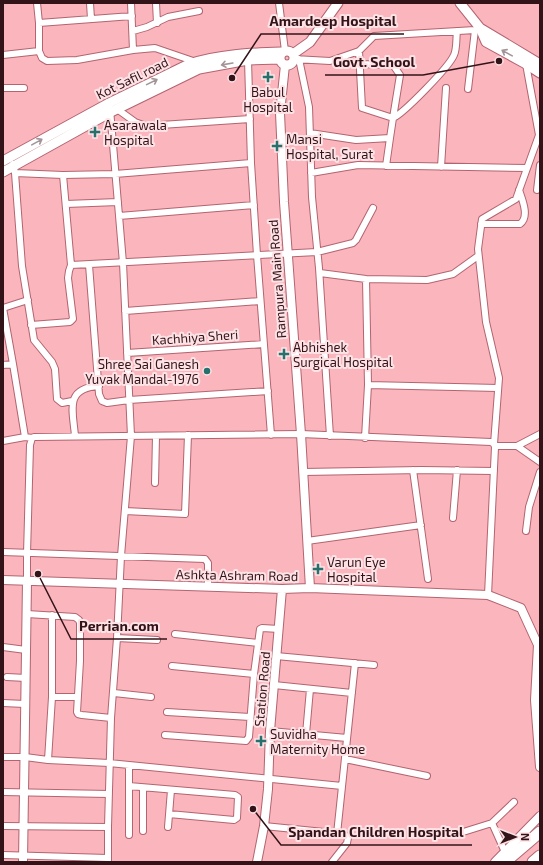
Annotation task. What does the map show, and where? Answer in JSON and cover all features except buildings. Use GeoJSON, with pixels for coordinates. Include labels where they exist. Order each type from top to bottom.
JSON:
{"type":"FeatureCollection","features":[{"type":"Feature","properties":{"kind":"highway"},"geometry":{"type":"LineString","coordinates":[[502,859],[540,832]]}},
{"type":"Feature","properties":{"kind":"highway"},"geometry":{"type":"LineString","coordinates":[[533,862],[540,856]]}},
{"type":"Feature","properties":{"kind":"main road"},"geometry":{"type":"LineString","coordinates":[[288,57],[310,42],[338,3]]}},
{"type":"Feature","properties":{"kind":"main road"},"geometry":{"type":"LineString","coordinates":[[460,3],[478,29],[528,61],[540,73]]}},
{"type":"Feature","properties":{"kind":"main road","name":"Kot Safil road"},"geometry":{"type":"LineString","coordinates":[[3,172],[14,169],[112,108],[196,62],[247,53],[288,57]]}},
{"type":"Feature","properties":{"kind":"main road","name":"Kot Safil road"},"geometry":{"type":"LineString","coordinates":[[7,159],[112,108],[199,69],[248,60],[288,57]]}},
{"type":"Feature","properties":{"kind":"main road"},"geometry":{"type":"LineString","coordinates":[[528,61],[540,64]]}},
{"type":"Feature","properties":{"kind":"street"},"geometry":{"type":"LineString","coordinates":[[37,3],[39,51],[42,58],[47,61],[77,60],[148,48],[159,49],[196,62]]}},
{"type":"Feature","properties":{"kind":"street"},"geometry":{"type":"LineString","coordinates":[[90,3],[91,19]]}},
{"type":"Feature","properties":{"kind":"street"},"geometry":{"type":"LineString","coordinates":[[131,3],[133,50]]}},
{"type":"Feature","properties":{"kind":"street"},"geometry":{"type":"LineString","coordinates":[[156,3],[157,22]]}},
{"type":"Feature","properties":{"kind":"street"},"geometry":{"type":"LineString","coordinates":[[279,3],[288,57],[309,107],[312,197],[320,273],[330,436]]}},
{"type":"Feature","properties":{"kind":"street"},"geometry":{"type":"LineString","coordinates":[[132,31],[147,27],[168,17],[199,11]]}},
{"type":"Feature","properties":{"kind":"street"},"geometry":{"type":"LineString","coordinates":[[39,23],[132,16]]}},
{"type":"Feature","properties":{"kind":"street"},"geometry":{"type":"LineString","coordinates":[[288,57],[330,61],[359,51],[374,36],[478,29],[468,89]]}},
{"type":"Feature","properties":{"kind":"street"},"geometry":{"type":"LineString","coordinates":[[359,51],[362,108],[393,118],[414,100],[442,71],[454,55],[457,31]]}},
{"type":"Feature","properties":{"kind":"street"},"geometry":{"type":"LineString","coordinates":[[3,55],[39,51]]}},
{"type":"Feature","properties":{"kind":"street","name":"Rampura Main Road"},"geometry":{"type":"LineString","coordinates":[[288,57],[280,113],[287,253],[301,434],[310,588]]}},
{"type":"Feature","properties":{"kind":"street"},"geometry":{"type":"LineString","coordinates":[[248,60],[251,163],[271,435]]}},
{"type":"Feature","properties":{"kind":"street"},"geometry":{"type":"LineString","coordinates":[[488,595],[499,378],[486,322],[478,249],[482,219],[516,199],[539,135],[528,61]]}},
{"type":"Feature","properties":{"kind":"street"},"geometry":{"type":"LineString","coordinates":[[359,64],[394,65],[400,75],[386,166]]}},
{"type":"Feature","properties":{"kind":"street"},"geometry":{"type":"LineString","coordinates":[[3,88],[24,88]]}},
{"type":"Feature","properties":{"kind":"street"},"geometry":{"type":"LineString","coordinates":[[441,167],[446,88]]}},
{"type":"Feature","properties":{"kind":"street"},"geometry":{"type":"LineString","coordinates":[[112,108],[135,122],[146,126],[250,119]]}},
{"type":"Feature","properties":{"kind":"street"},"geometry":{"type":"LineString","coordinates":[[3,855],[23,859],[108,860],[108,794],[111,718],[114,693],[120,583],[131,436],[123,263],[115,174],[112,108]]}},
{"type":"Feature","properties":{"kind":"street"},"geometry":{"type":"LineString","coordinates":[[310,133],[356,140],[390,138]]}},
{"type":"Feature","properties":{"kind":"street"},"geometry":{"type":"LineString","coordinates":[[7,159],[14,169],[22,266],[34,340],[52,362],[55,369],[57,399],[62,402],[72,401]]}},
{"type":"Feature","properties":{"kind":"street"},"geometry":{"type":"LineString","coordinates":[[14,169],[63,175],[115,174],[251,163]]}},
{"type":"Feature","properties":{"kind":"street"},"geometry":{"type":"LineString","coordinates":[[311,173],[358,165],[527,168]]}},
{"type":"Feature","properties":{"kind":"street"},"geometry":{"type":"LineString","coordinates":[[537,190],[540,165]]}},
{"type":"Feature","properties":{"kind":"street"},"geometry":{"type":"LineString","coordinates":[[31,325],[70,322],[73,319],[68,278],[71,266],[63,175]]}},
{"type":"Feature","properties":{"kind":"street"},"geometry":{"type":"LineString","coordinates":[[482,224],[520,224],[523,222],[525,219],[524,207],[519,190]]}},
{"type":"Feature","properties":{"kind":"street"},"geometry":{"type":"LineString","coordinates":[[66,204],[118,202]]}},
{"type":"Feature","properties":{"kind":"street"},"geometry":{"type":"LineString","coordinates":[[119,216],[254,205]]}},
{"type":"Feature","properties":{"kind":"street"},"geometry":{"type":"LineString","coordinates":[[71,266],[317,252],[353,243],[373,208]]}},
{"type":"Feature","properties":{"kind":"street"},"geometry":{"type":"LineString","coordinates":[[320,273],[366,278],[427,280],[453,274],[478,256]]}},
{"type":"Feature","properties":{"kind":"street"},"geometry":{"type":"LineString","coordinates":[[89,265],[99,386],[102,401],[107,403],[129,400],[268,391]]}},
{"type":"Feature","properties":{"kind":"street"},"geometry":{"type":"LineString","coordinates":[[365,438],[368,385],[366,278]]}},
{"type":"Feature","properties":{"kind":"street"},"geometry":{"type":"LineString","coordinates":[[25,437],[3,308],[28,300]]}},
{"type":"Feature","properties":{"kind":"street"},"geometry":{"type":"LineString","coordinates":[[125,311],[260,301]]}},
{"type":"Feature","properties":{"kind":"street","name":"Kachhiya Sheri"},"geometry":{"type":"LineString","coordinates":[[127,353],[264,344]]}},
{"type":"Feature","properties":{"kind":"street"},"geometry":{"type":"LineString","coordinates":[[3,365],[13,364]]}},
{"type":"Feature","properties":{"kind":"street"},"geometry":{"type":"LineString","coordinates":[[368,385],[498,388]]}},
{"type":"Feature","properties":{"kind":"street"},"geometry":{"type":"LineString","coordinates":[[75,436],[72,401],[75,394],[89,386],[99,386]]}},
{"type":"Feature","properties":{"kind":"street"},"geometry":{"type":"LineString","coordinates":[[3,441],[38,436],[301,434],[365,438],[491,442],[495,445],[517,446],[540,434]]}},
{"type":"Feature","properties":{"kind":"street"},"geometry":{"type":"LineString","coordinates":[[125,511],[185,514],[188,435]]}},
{"type":"Feature","properties":{"kind":"street"},"geometry":{"type":"LineString","coordinates":[[155,483],[156,436]]}},
{"type":"Feature","properties":{"kind":"street"},"geometry":{"type":"LineString","coordinates":[[23,859],[27,554],[30,445],[32,438]]}},
{"type":"Feature","properties":{"kind":"street"},"geometry":{"type":"LineString","coordinates":[[517,446],[540,462]]}},
{"type":"Feature","properties":{"kind":"street"},"geometry":{"type":"LineString","coordinates":[[303,472],[413,470],[494,471]]}},
{"type":"Feature","properties":{"kind":"street"},"geometry":{"type":"LineString","coordinates":[[413,470],[428,579]]}},
{"type":"Feature","properties":{"kind":"street"},"geometry":{"type":"LineString","coordinates":[[453,518],[457,470]]}},
{"type":"Feature","properties":{"kind":"street"},"geometry":{"type":"LineString","coordinates":[[526,531],[529,507],[540,472]]}},
{"type":"Feature","properties":{"kind":"street"},"geometry":{"type":"LineString","coordinates":[[307,541],[421,525]]}},
{"type":"Feature","properties":{"kind":"street"},"geometry":{"type":"LineString","coordinates":[[3,552],[205,559],[208,562],[208,587]]}},
{"type":"Feature","properties":{"kind":"street","name":"Ashkta Ashram Road"},"geometry":{"type":"LineString","coordinates":[[3,580],[282,589],[310,588],[488,595],[521,608],[538,645],[535,700],[540,767]]}},
{"type":"Feature","properties":{"kind":"street","name":"Station Road"},"geometry":{"type":"LineString","coordinates":[[257,862],[264,826],[270,731],[282,589]]}},
{"type":"Feature","properties":{"kind":"street"},"geometry":{"type":"LineString","coordinates":[[27,614],[75,617],[79,620],[80,661],[77,712],[78,714],[111,718]]}},
{"type":"Feature","properties":{"kind":"street"},"geometry":{"type":"LineString","coordinates":[[48,760],[52,697],[52,615]]}},
{"type":"Feature","properties":{"kind":"street"},"geometry":{"type":"LineString","coordinates":[[165,735],[244,742],[248,740],[260,628],[278,629]]}},
{"type":"Feature","properties":{"kind":"street"},"geometry":{"type":"LineString","coordinates":[[175,634],[258,643]]}},
{"type":"Feature","properties":{"kind":"street"},"geometry":{"type":"LineString","coordinates":[[117,638],[157,640]]}},
{"type":"Feature","properties":{"kind":"street"},"geometry":{"type":"LineString","coordinates":[[3,647],[26,650]]}},
{"type":"Feature","properties":{"kind":"street"},"geometry":{"type":"LineString","coordinates":[[276,656],[374,665]]}},
{"type":"Feature","properties":{"kind":"street"},"geometry":{"type":"LineString","coordinates":[[337,834],[355,664]]}},
{"type":"Feature","properties":{"kind":"street"},"geometry":{"type":"LineString","coordinates":[[172,666],[254,674]]}},
{"type":"Feature","properties":{"kind":"street"},"geometry":{"type":"LineString","coordinates":[[7,677],[26,678]]}},
{"type":"Feature","properties":{"kind":"street"},"geometry":{"type":"LineString","coordinates":[[274,685],[352,693]]}},
{"type":"Feature","properties":{"kind":"street"},"geometry":{"type":"LineString","coordinates":[[306,734],[310,688]]}},
{"type":"Feature","properties":{"kind":"street"},"geometry":{"type":"LineString","coordinates":[[114,693],[151,697]]}},
{"type":"Feature","properties":{"kind":"street"},"geometry":{"type":"LineString","coordinates":[[52,697],[77,697]]}},
{"type":"Feature","properties":{"kind":"street"},"geometry":{"type":"LineString","coordinates":[[3,703],[25,704]]}},
{"type":"Feature","properties":{"kind":"street"},"geometry":{"type":"LineString","coordinates":[[167,712],[250,717]]}},
{"type":"Feature","properties":{"kind":"street"},"geometry":{"type":"LineString","coordinates":[[270,731],[347,738]]}},
{"type":"Feature","properties":{"kind":"street"},"geometry":{"type":"LineString","coordinates":[[3,757],[25,757],[48,760],[109,763],[342,786]]}},
{"type":"Feature","properties":{"kind":"street"},"geometry":{"type":"LineString","coordinates":[[345,759],[427,776]]}},
{"type":"Feature","properties":{"kind":"street"},"geometry":{"type":"LineString","coordinates":[[129,765],[129,835]]}},
{"type":"Feature","properties":{"kind":"street"},"geometry":{"type":"LineString","coordinates":[[129,786],[235,795],[238,799],[236,818],[234,820],[169,814]]}},
{"type":"Feature","properties":{"kind":"street"},"geometry":{"type":"LineString","coordinates":[[143,788],[143,831]]}},
{"type":"Feature","properties":{"kind":"street"},"geometry":{"type":"LineString","coordinates":[[168,827],[171,790]]}},
{"type":"Feature","properties":{"kind":"street"},"geometry":{"type":"LineString","coordinates":[[3,792],[108,794]]}},
{"type":"Feature","properties":{"kind":"street"},"geometry":{"type":"LineString","coordinates":[[460,833],[492,823],[514,802]]}},
{"type":"Feature","properties":{"kind":"street"},"geometry":{"type":"LineString","coordinates":[[502,859],[540,816]]}},
{"type":"Feature","properties":{"kind":"street"},"geometry":{"type":"LineString","coordinates":[[492,823],[502,859]]}},
{"type":"Feature","properties":{"kind":"street"},"geometry":{"type":"LineString","coordinates":[[3,826],[108,827]]}},
{"type":"Feature","properties":{"kind":"street"},"geometry":{"type":"LineString","coordinates":[[264,826],[344,834],[348,841],[332,862]]}},
{"type":"Feature","properties":{"kind":"place","name":"Govt. School"},"geometry":{"type":"Point","coordinates":[499,61]}},
{"type":"Feature","properties":{"kind":"place","name":"Babul Hospital"},"geometry":{"type":"Point","coordinates":[268,77]}},
{"type":"Feature","properties":{"kind":"place","name":"Amardeep Hospital"},"geometry":{"type":"Point","coordinates":[232,78]}},
{"type":"Feature","properties":{"kind":"place","name":"Asarawala Hospital"},"geometry":{"type":"Point","coordinates":[95,132]}},
{"type":"Feature","properties":{"kind":"place","name":"Mansi Hospital, Surat"},"geometry":{"type":"Point","coordinates":[277,146]}},
{"type":"Feature","properties":{"kind":"place","name":"Abhishek Surgical Hospital"},"geometry":{"type":"Point","coordinates":[284,354]}},
{"type":"Feature","properties":{"kind":"place","name":"Shree Sai Ganesh Yuvak Mandal-1976"},"geometry":{"type":"Point","coordinates":[207,371]}},
{"type":"Feature","properties":{"kind":"place","name":"Varun Eye Hospital"},"geometry":{"type":"Point","coordinates":[318,569]}},
{"type":"Feature","properties":{"kind":"place","name":"Perrian.com"},"geometry":{"type":"Point","coordinates":[38,574]}},
{"type":"Feature","properties":{"kind":"place","name":"Suvidha Maternity Home"},"geometry":{"type":"Point","coordinates":[261,741]}},
{"type":"Feature","properties":{"kind":"place","name":"Spandan Children Hospital"},"geometry":{"type":"Point","coordinates":[253,809]}}]}
